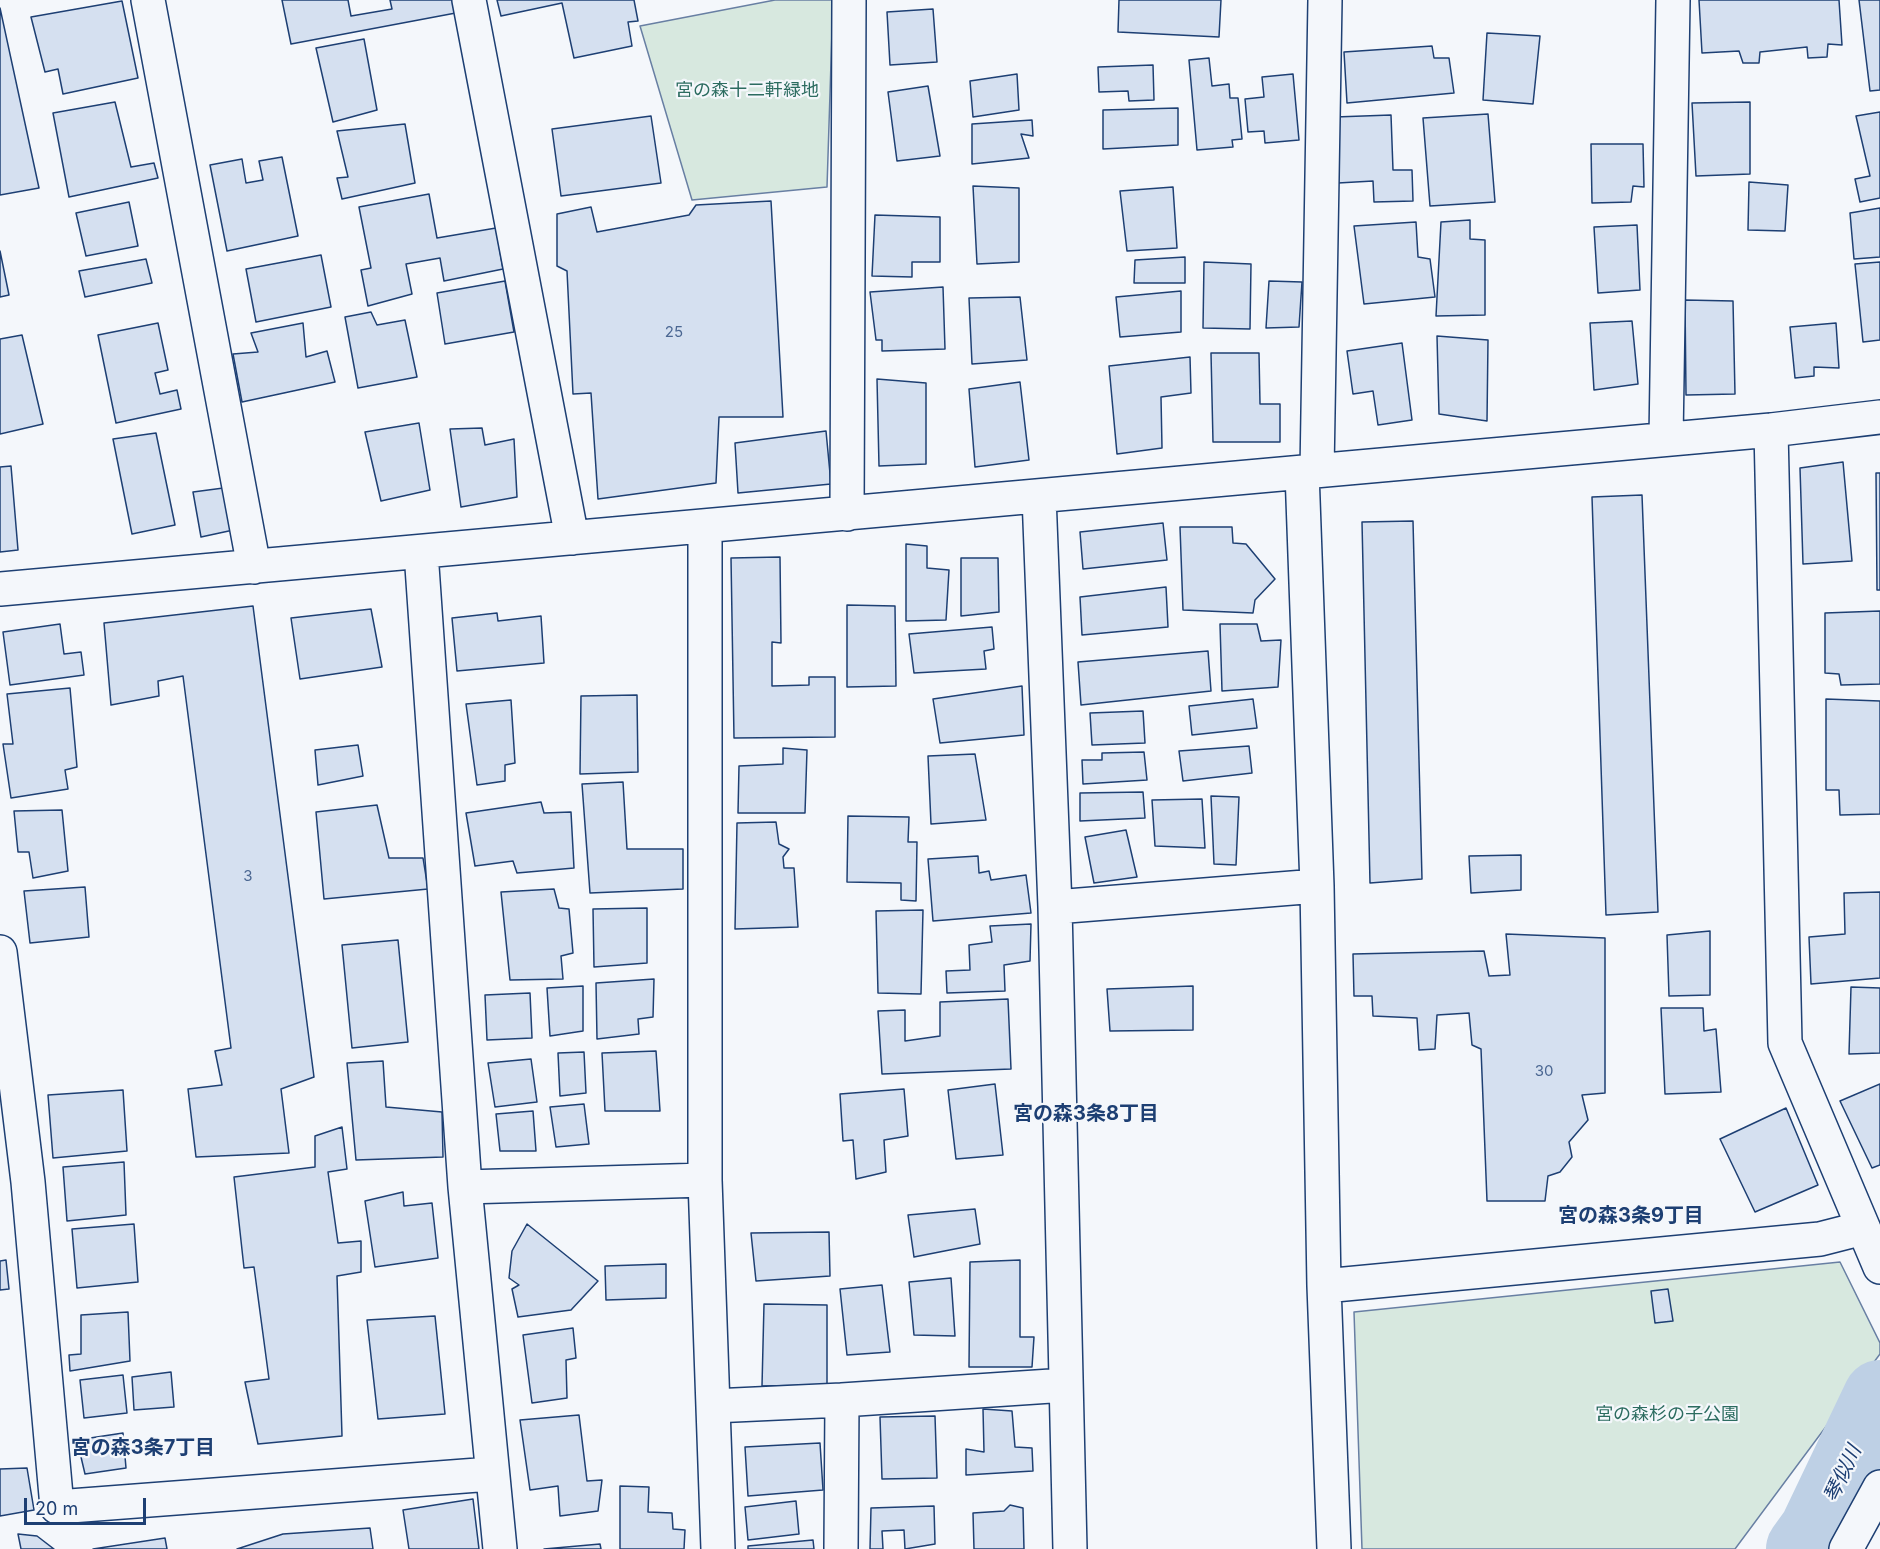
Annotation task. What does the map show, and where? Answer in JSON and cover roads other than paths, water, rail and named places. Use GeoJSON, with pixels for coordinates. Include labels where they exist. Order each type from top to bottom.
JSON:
{"type":"FeatureCollection","features":[{"type":"Feature","properties":{"kind":"street"},"geometry":{"type":"LineString","coordinates":[[148,0],[254,567]]}},
{"type":"Feature","properties":{"kind":"street"},"geometry":{"type":"LineString","coordinates":[[469,0],[572,538]]}},
{"type":"Feature","properties":{"kind":"street"},"geometry":{"type":"LineString","coordinates":[[847,514],[849,0]]}},
{"type":"Feature","properties":{"kind":"street"},"geometry":{"type":"LineString","coordinates":[[1324,0],[1309,471],[1324,1286],[1334,1549]]}},
{"type":"Feature","properties":{"kind":"street"},"geometry":{"type":"LineString","coordinates":[[1666,439],[1673,0]]}},
{"type":"Feature","properties":{"kind":"street"},"geometry":{"type":"LineString","coordinates":[[0,589],[1771,430],[1880,417]]}},
{"type":"Feature","properties":{"kind":"street"},"geometry":{"type":"LineString","coordinates":[[1771,430],[1785,1043],[1880,1267]]}},
{"type":"Feature","properties":{"kind":"street"},"geometry":{"type":"LineString","coordinates":[[1040,496],[1056,907],[1070,1549]]}},
{"type":"Feature","properties":{"kind":"street"},"geometry":{"type":"LineString","coordinates":[[705,526],[705,1180],[718,1549]]}},
{"type":"Feature","properties":{"kind":"street"},"geometry":{"type":"LineString","coordinates":[[421,552],[465,1187],[500,1549]]}},
{"type":"Feature","properties":{"kind":"street"},"geometry":{"type":"LineString","coordinates":[[1056,907],[1317,886]]}},
{"type":"Feature","properties":{"kind":"street"},"geometry":{"type":"LineString","coordinates":[[0,952],[28,1182],[57,1507],[491,1474]]}},
{"type":"Feature","properties":{"kind":"street"},"geometry":{"type":"LineString","coordinates":[[465,1187],[705,1180]]}},
{"type":"Feature","properties":{"kind":"street"},"geometry":{"type":"LineString","coordinates":[[1324,1286],[1820,1239],[1863,1228]]}},
{"type":"Feature","properties":{"kind":"street"},"geometry":{"type":"LineString","coordinates":[[713,1407],[1066,1384]]}},
{"type":"Feature","properties":{"kind":"street"},"geometry":{"type":"LineString","coordinates":[[841,1549],[842,1400]]}},
{"type":"Feature","properties":{"kind":"street"},"geometry":{"type":"LineString","coordinates":[[1846,1549],[1880,1487]]}},
{"type":"Feature","properties":{"kind":"waterway","name":"琴似川"},"geometry":{"type":"LineString","coordinates":[[1803,1549],[1816,1531],[1880,1397]]}},
{"type":"Feature","properties":{"kind":"district","name":"宮の森3条8丁目"},"geometry":{"type":"Point","coordinates":[1086,1114]}},
{"type":"Feature","properties":{"kind":"district","name":"宮の森3条9丁目"},"geometry":{"type":"Point","coordinates":[1631,1216]}},
{"type":"Feature","properties":{"kind":"district","name":"宮の森3条7丁目"},"geometry":{"type":"Point","coordinates":[143,1448]}},
{"type":"Feature","properties":{"kind":"park label","name":"宮の森十二軒緑地"},"geometry":{"type":"Point","coordinates":[747,91]}},
{"type":"Feature","properties":{"kind":"park label","name":"宮の森杉の子公園"},"geometry":{"type":"Point","coordinates":[1667,1415]}}]}
